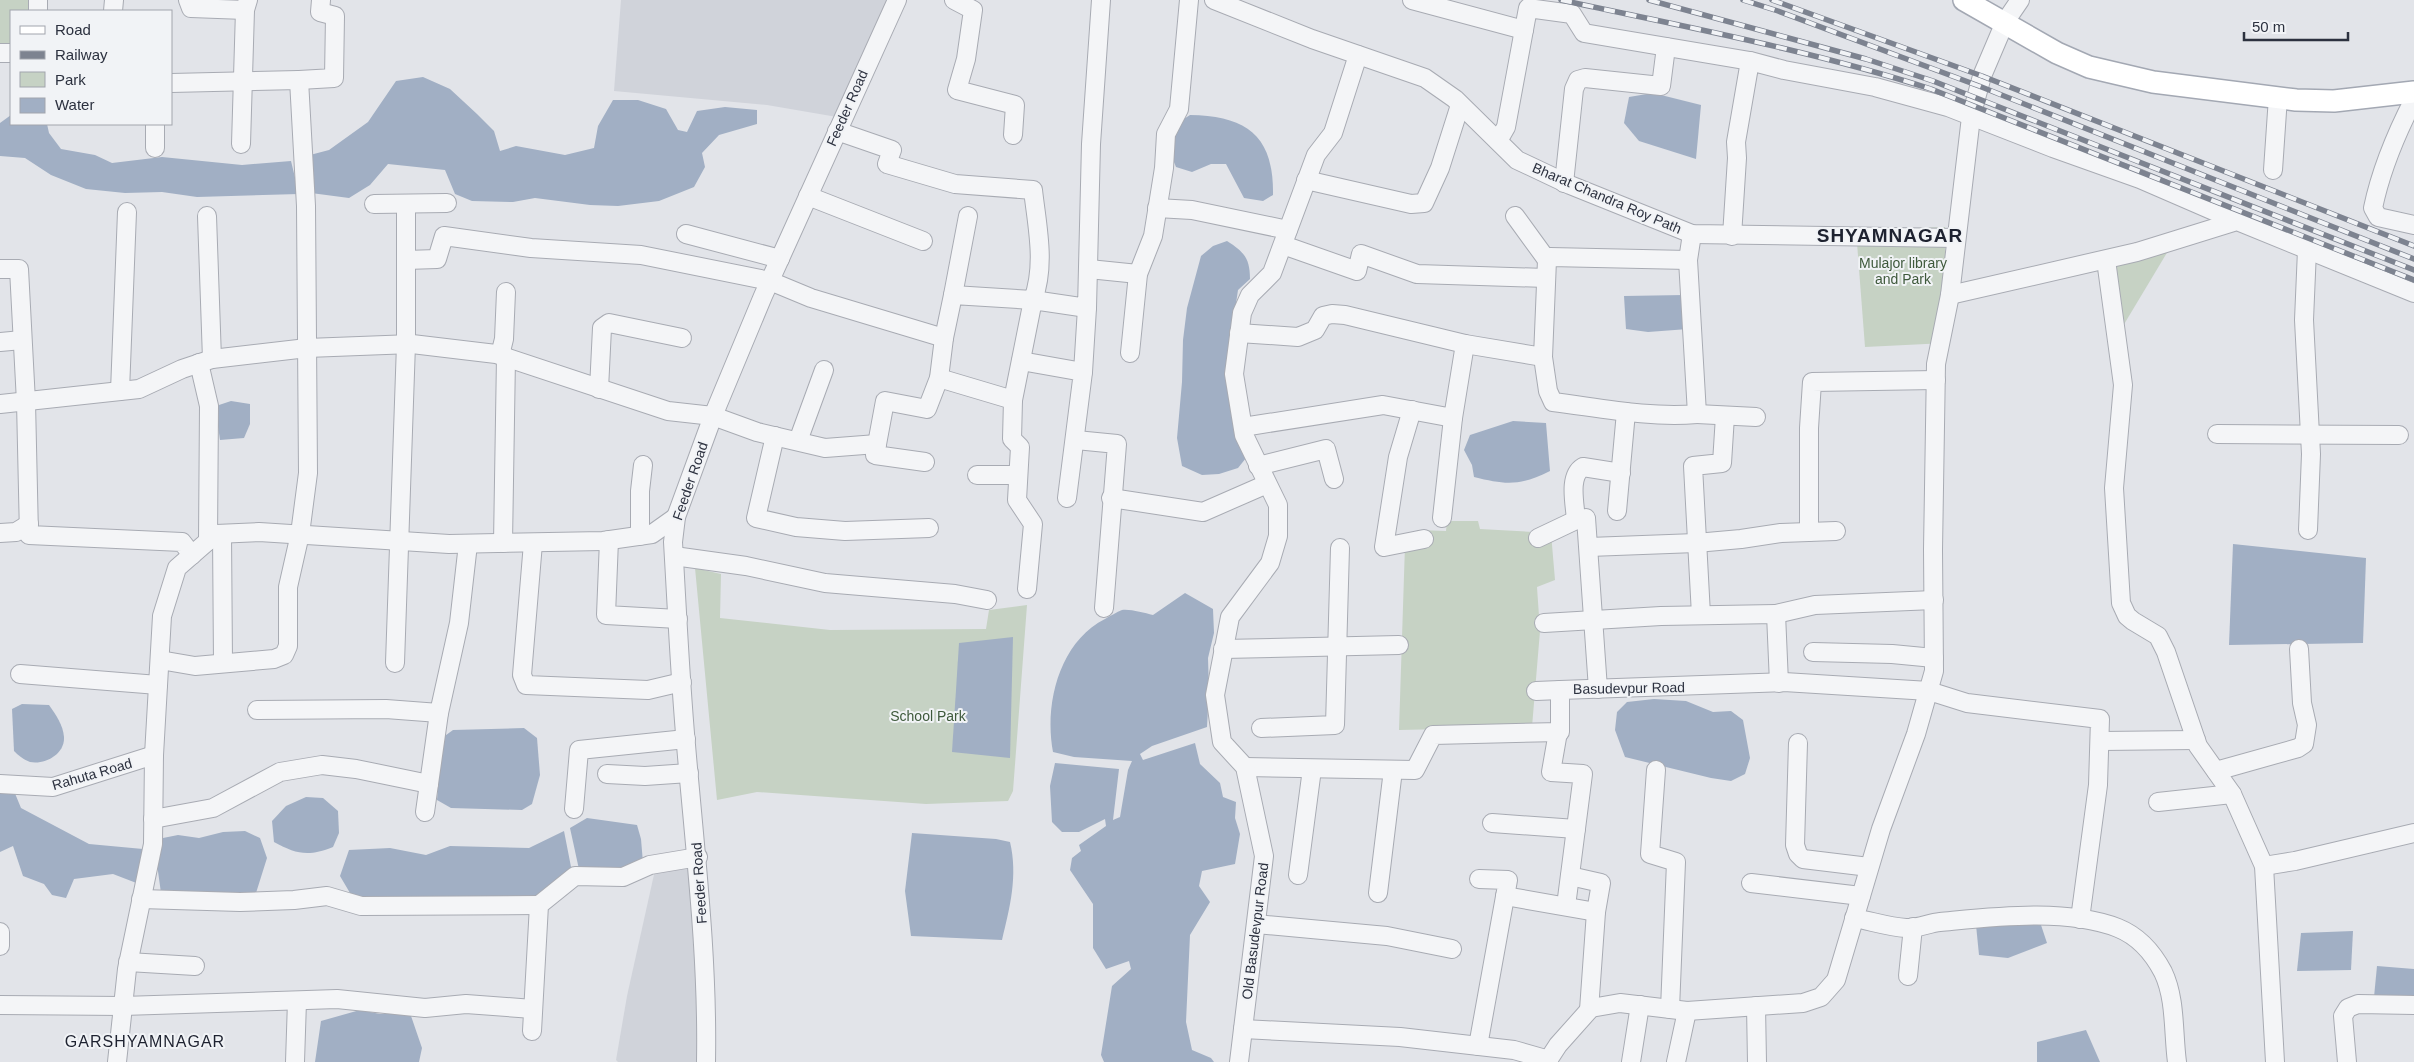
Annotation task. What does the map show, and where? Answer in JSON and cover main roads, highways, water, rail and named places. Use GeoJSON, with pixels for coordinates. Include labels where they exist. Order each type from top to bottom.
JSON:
{"type":"FeatureCollection","features":[{"type":"Feature","properties":{"kind":"main road"},"geometry":{"type":"LineString","coordinates":[[1964,0],[2005,22],[2041,45],[2088,67],[2153,82],[2278,97],[2334,101],[2414,92]]}},
{"type":"Feature","properties":{"kind":"water"},"geometry":{"type":"Polygon","coordinates":[[[423,77],[450,89],[477,114],[494,131],[500,151],[516,146],[565,155],[594,148],[598,126],[613,100],[638,100],[666,109],[678,130],[687,132],[697,111],[725,107],[757,110],[757,124],[719,135],[702,153],[705,167],[694,187],[659,201],[618,206],[590,205],[535,198],[513,202],[472,201],[455,194],[445,170],[388,164],[370,185],[349,198],[311,193],[310,155],[329,150],[368,122],[396,81],[423,77]]]}},
{"type":"Feature","properties":{"kind":"water"},"geometry":{"type":"Polygon","coordinates":[[[1653,93],[1701,105],[1696,159],[1639,141],[1624,123],[1629,97],[1653,93]]]}},
{"type":"Feature","properties":{"kind":"water"},"geometry":{"type":"Polygon","coordinates":[[[1190,115],[1210,116],[1227,120],[1242,125],[1253,133],[1262,144],[1268,158],[1272,175],[1273,195],[1263,201],[1244,198],[1226,164],[1211,164],[1192,172],[1176,167],[1172,157],[1173,126],[1190,115]]]}},
{"type":"Feature","properties":{"kind":"water"},"geometry":{"type":"Polygon","coordinates":[[[10,116],[10,125],[47,125],[49,133],[61,149],[95,155],[112,163],[162,157],[242,165],[291,161],[299,194],[197,197],[162,192],[125,193],[86,189],[51,175],[25,158],[0,156],[0,123],[10,116]]]}},
{"type":"Feature","properties":{"kind":"water"},"geometry":{"type":"Polygon","coordinates":[[[1227,241],[1245,256],[1250,272],[1250,279],[1238,290],[1228,357],[1246,458],[1238,468],[1219,474],[1202,475],[1182,466],[1177,438],[1182,382],[1183,340],[1187,308],[1201,256],[1213,246],[1227,241]]]}},
{"type":"Feature","properties":{"kind":"water"},"geometry":{"type":"Polygon","coordinates":[[[1684,295],[1688,329],[1648,332],[1626,329],[1624,296],[1684,295]]]}},
{"type":"Feature","properties":{"kind":"water"},"geometry":{"type":"Polygon","coordinates":[[[231,401],[250,404],[250,424],[244,438],[220,440],[218,426],[219,405],[231,401]]]}},
{"type":"Feature","properties":{"kind":"water"},"geometry":{"type":"Polygon","coordinates":[[[1513,421],[1546,423],[1550,471],[1521,482],[1513,483],[1495,482],[1474,477],[1472,465],[1464,450],[1470,435],[1513,421]]]}},
{"type":"Feature","properties":{"kind":"water"},"geometry":{"type":"Polygon","coordinates":[[[2233,544],[2366,558],[2363,643],[2229,645],[2233,544]]]}},
{"type":"Feature","properties":{"kind":"water"},"geometry":{"type":"Polygon","coordinates":[[[1185,593],[1213,609],[1214,633],[1208,658],[1207,727],[1152,746],[1140,754],[1143,760],[1195,743],[1200,764],[1220,783],[1223,797],[1236,802],[1235,818],[1240,834],[1235,864],[1202,871],[1199,886],[1210,902],[1190,935],[1186,1022],[1192,1050],[1211,1058],[1214,1062],[1104,1062],[1101,1055],[1112,986],[1131,969],[1129,961],[1106,969],[1093,948],[1093,904],[1070,870],[1072,858],[1081,851],[1079,845],[1106,826],[1105,819],[1079,832],[1062,832],[1052,822],[1050,786],[1055,763],[1119,769],[1113,820],[1120,817],[1128,770],[1132,761],[1074,757],[1053,752],[1051,715],[1053,695],[1058,676],[1066,659],[1076,643],[1089,629],[1122,610],[1153,615],[1185,593]]]}},
{"type":"Feature","properties":{"kind":"water"},"geometry":{"type":"Polygon","coordinates":[[[1013,637],[1010,758],[952,752],[959,643],[1013,637]]]}},
{"type":"Feature","properties":{"kind":"water"},"geometry":{"type":"Polygon","coordinates":[[[1654,699],[1686,701],[1713,712],[1731,711],[1743,720],[1750,758],[1745,774],[1731,781],[1625,757],[1615,730],[1617,712],[1627,702],[1654,699]]]}},
{"type":"Feature","properties":{"kind":"water"},"geometry":{"type":"Polygon","coordinates":[[[22,704],[49,705],[61,724],[64,737],[61,749],[48,760],[30,762],[14,751],[12,709],[22,704]]]}},
{"type":"Feature","properties":{"kind":"water"},"geometry":{"type":"Polygon","coordinates":[[[524,728],[537,738],[540,775],[532,804],[522,810],[451,808],[437,800],[442,738],[453,730],[524,728]]]}},
{"type":"Feature","properties":{"kind":"water"},"geometry":{"type":"Polygon","coordinates":[[[0,790],[14,791],[21,808],[89,844],[143,849],[139,884],[113,874],[74,879],[66,898],[52,895],[44,884],[23,876],[13,846],[0,852],[0,790]]]}},
{"type":"Feature","properties":{"kind":"water"},"geometry":{"type":"Polygon","coordinates":[[[306,797],[323,798],[338,811],[339,833],[333,847],[316,852],[302,853],[274,842],[272,821],[286,806],[306,797]]]}},
{"type":"Feature","properties":{"kind":"water"},"geometry":{"type":"Polygon","coordinates":[[[587,818],[637,825],[641,839],[643,863],[620,874],[580,874],[570,828],[587,818]]]}},
{"type":"Feature","properties":{"kind":"water"},"geometry":{"type":"Polygon","coordinates":[[[245,831],[260,838],[267,858],[256,893],[231,898],[161,893],[157,864],[163,838],[178,835],[199,838],[223,832],[245,831]]]}},
{"type":"Feature","properties":{"kind":"water"},"geometry":{"type":"Polygon","coordinates":[[[564,831],[572,872],[536,902],[365,899],[350,893],[340,876],[349,850],[390,848],[426,855],[450,846],[529,848],[564,831]]]}},
{"type":"Feature","properties":{"kind":"water"},"geometry":{"type":"Polygon","coordinates":[[[912,833],[996,839],[1010,842],[1013,879],[1002,940],[911,936],[905,891],[912,833]]]}},
{"type":"Feature","properties":{"kind":"water"},"geometry":{"type":"Polygon","coordinates":[[[2039,919],[2047,943],[2008,958],[1979,955],[1976,925],[2039,919]]]}},
{"type":"Feature","properties":{"kind":"water"},"geometry":{"type":"Polygon","coordinates":[[[2353,931],[2351,970],[2297,971],[2301,933],[2353,931]]]}},
{"type":"Feature","properties":{"kind":"water"},"geometry":{"type":"Polygon","coordinates":[[[2377,966],[2414,969],[2414,998],[2374,997],[2377,966]]]}},
{"type":"Feature","properties":{"kind":"water"},"geometry":{"type":"Polygon","coordinates":[[[360,1010],[380,1014],[410,1013],[422,1048],[419,1062],[315,1062],[321,1021],[360,1010]]]}},
{"type":"Feature","properties":{"kind":"water"},"geometry":{"type":"Polygon","coordinates":[[[2086,1030],[2100,1062],[2037,1062],[2037,1042],[2086,1030]]]}},
{"type":"Feature","properties":{"kind":"railway"},"geometry":{"type":"LineString","coordinates":[[1561,0],[1840,62],[1931,89],[2414,280]]}},
{"type":"Feature","properties":{"kind":"railway"},"geometry":{"type":"LineString","coordinates":[[1649,0],[1866,59],[1933,81],[2414,270]]}},
{"type":"Feature","properties":{"kind":"railway"},"geometry":{"type":"LineString","coordinates":[[1743,0],[1778,11],[1979,86],[2414,259]]}},
{"type":"Feature","properties":{"kind":"railway"},"geometry":{"type":"LineString","coordinates":[[1772,0],[1982,76],[2414,246]]}},
{"type":"Feature","properties":{"kind":"district","name":"SHYAMNAGAR"},"geometry":{"type":"Point","coordinates":[1890,235]}},
{"type":"Feature","properties":{"kind":"district","name":"GARSHYAMNAGAR"},"geometry":{"type":"Point","coordinates":[145,1041]}},
{"type":"Feature","properties":{"kind":"park label","name":"Mulajor library and Park"},"geometry":{"type":"Point","coordinates":[1903,272]}},
{"type":"Feature","properties":{"kind":"park label","name":"School Park"},"geometry":{"type":"Point","coordinates":[928,716]}}]}
